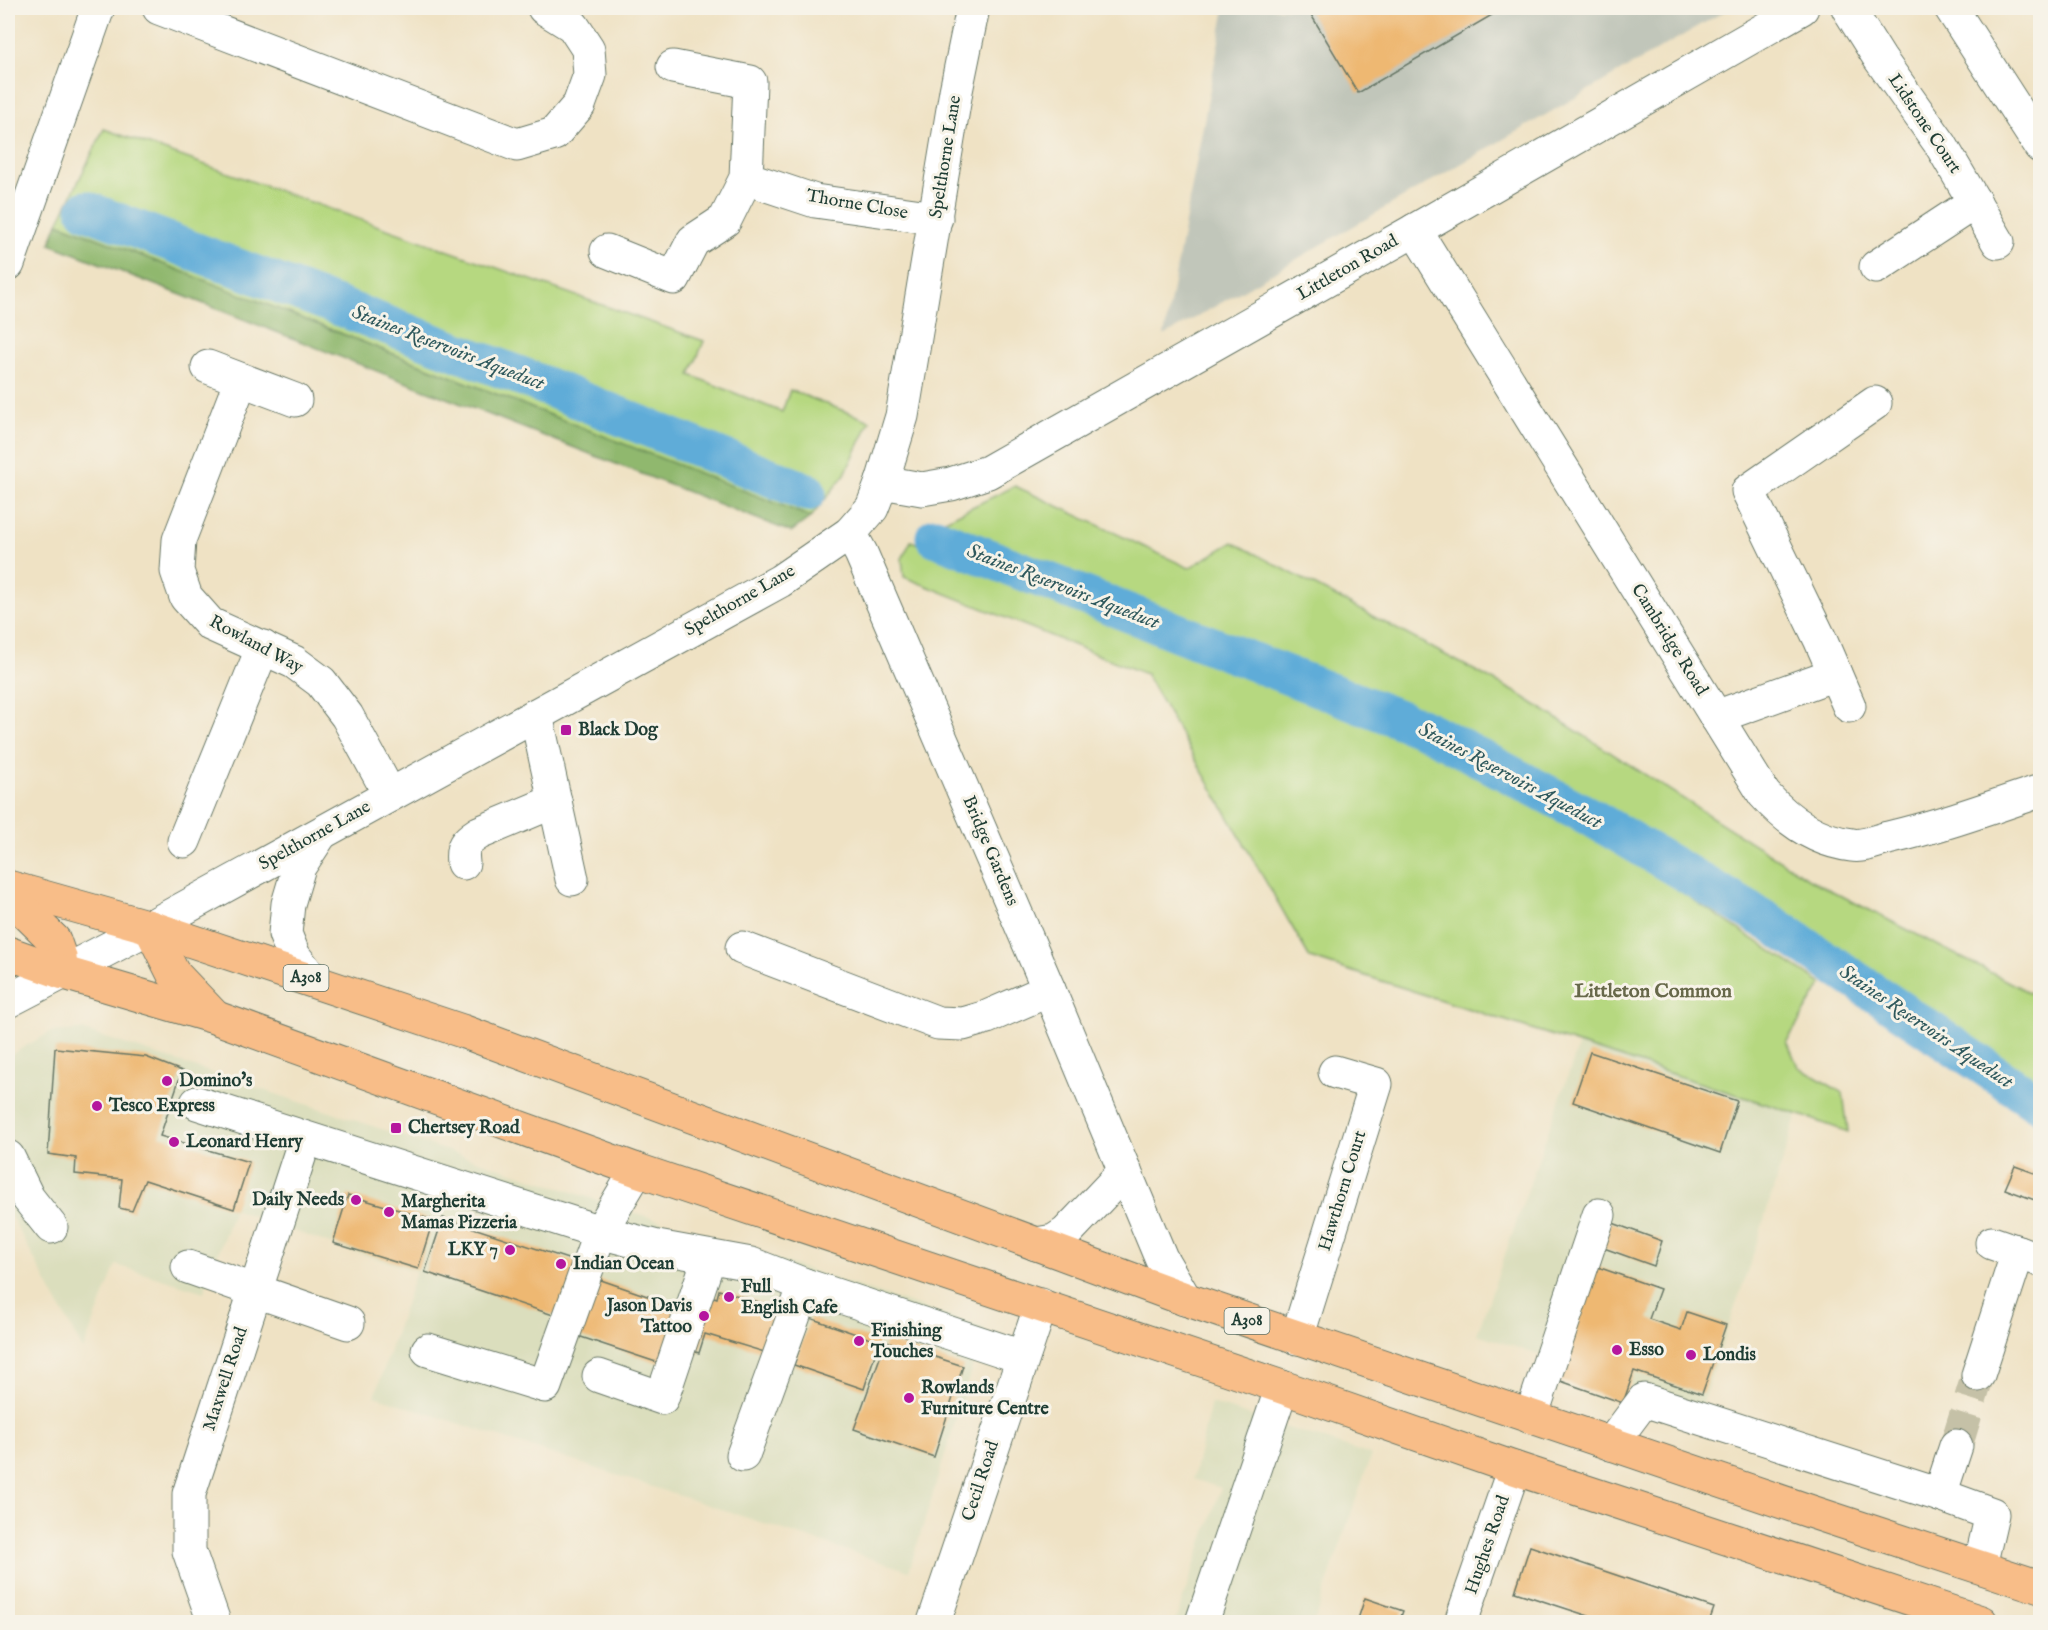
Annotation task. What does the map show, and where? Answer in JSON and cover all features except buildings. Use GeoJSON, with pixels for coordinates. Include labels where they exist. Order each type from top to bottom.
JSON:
{"type":"FeatureCollection","features":[{"type":"Feature","properties":{"kind":"highway","name":"A308"},"geometry":{"type":"LineString","coordinates":[[8,887],[150,927],[462,1031],[1185,1299],[1531,1418],[2040,1587]]}},
{"type":"Feature","properties":{"kind":"highway"},"geometry":{"type":"LineString","coordinates":[[8,896],[54,940],[60,957],[61,972]]}},
{"type":"Feature","properties":{"kind":"highway"},"geometry":{"type":"LineString","coordinates":[[150,927],[173,973],[214,1017]]}},
{"type":"Feature","properties":{"kind":"highway"},"geometry":{"type":"LineString","coordinates":[[8,953],[61,972],[214,1017],[637,1170],[1041,1305],[1514,1468],[1981,1623]]}},
{"type":"Feature","properties":{"kind":"street"},"geometry":{"type":"LineString","coordinates":[[8,264],[98,8]]}},
{"type":"Feature","properties":{"kind":"street"},"geometry":{"type":"LineString","coordinates":[[159,8],[517,145],[554,134],[579,105],[591,75],[588,49],[573,26],[544,8]]}},
{"type":"Feature","properties":{"kind":"street","name":"Spelthorne Lane"},"geometry":{"type":"LineString","coordinates":[[150,927],[780,581],[849,533],[872,508],[902,416],[956,91],[973,8]]}},
{"type":"Feature","properties":{"kind":"street","name":"Littleton Road"},"geometry":{"type":"LineString","coordinates":[[882,482],[922,489],[951,484],[988,472],[1802,8]]}},
{"type":"Feature","properties":{"kind":"street","name":"Lidstone Court"},"geometry":{"type":"LineString","coordinates":[[1848,8],[1880,59],[1941,145],[1998,242]]}},
{"type":"Feature","properties":{"kind":"street"},"geometry":{"type":"LineString","coordinates":[[1951,8],[2040,146]]}},
{"type":"Feature","properties":{"kind":"street"},"geometry":{"type":"LineString","coordinates":[[608,251],[674,278],[693,241],[725,220],[746,178],[750,81],[673,67]]}},
{"type":"Feature","properties":{"kind":"street","name":"Thorne Close"},"geometry":{"type":"LineString","coordinates":[[746,178],[815,201],[936,218]]}},
{"type":"Feature","properties":{"kind":"street"},"geometry":{"type":"LineString","coordinates":[[1876,267],[1975,202]]}},
{"type":"Feature","properties":{"kind":"street","name":"Cambridge Road"},"geometry":{"type":"LineString","coordinates":[[1415,230],[1764,794],[1776,807],[1805,829],[1831,841],[1855,846],[1927,829],[2040,791]]}},
{"type":"Feature","properties":{"kind":"street"},"geometry":{"type":"LineString","coordinates":[[208,367],[295,400]]}},
{"type":"Feature","properties":{"kind":"street","name":"Rowland Way"},"geometry":{"type":"LineString","coordinates":[[241,380],[179,540],[177,572],[186,597],[210,624],[294,662],[321,682],[347,716],[390,795]]}},
{"type":"Feature","properties":{"kind":"street"},"geometry":{"type":"LineString","coordinates":[[1849,706],[1820,639],[1748,491],[1875,403]]}},
{"type":"Feature","properties":{"kind":"street","name":"Bridge Gardens"},"geometry":{"type":"LineString","coordinates":[[849,533],[861,553],[1049,990],[1161,1258],[1185,1299]]}},
{"type":"Feature","properties":{"kind":"street"},"geometry":{"type":"LineString","coordinates":[[184,841],[263,647]]}},
{"type":"Feature","properties":{"kind":"street"},"geometry":{"type":"LineString","coordinates":[[1716,717],[1835,674]]}},
{"type":"Feature","properties":{"kind":"street"},"geometry":{"type":"LineString","coordinates":[[536,715],[572,879]]}},
{"type":"Feature","properties":{"kind":"street"},"geometry":{"type":"LineString","coordinates":[[463,863],[461,851],[468,841],[479,833],[555,801]]}},
{"type":"Feature","properties":{"kind":"street"},"geometry":{"type":"LineString","coordinates":[[313,980],[294,956],[285,934],[288,904],[300,867],[321,833]]}},
{"type":"Feature","properties":{"kind":"street"},"geometry":{"type":"LineString","coordinates":[[8,1001],[150,927]]}},
{"type":"Feature","properties":{"kind":"street"},"geometry":{"type":"LineString","coordinates":[[742,948],[938,1023],[963,1024],[987,1017],[1049,990]]}},
{"type":"Feature","properties":{"kind":"street","name":"Hawthorn Court"},"geometry":{"type":"LineString","coordinates":[[1297,1338],[1376,1084],[1335,1072]]}},
{"type":"Feature","properties":{"kind":"street"},"geometry":{"type":"LineString","coordinates":[[197,1103],[600,1232],[708,1258],[751,1264],[805,1285],[1022,1357]]}},
{"type":"Feature","properties":{"kind":"street","name":"Maxwell Road"},"geometry":{"type":"LineString","coordinates":[[214,1623],[189,1551],[189,1494],[305,1139]]}},
{"type":"Feature","properties":{"kind":"street"},"geometry":{"type":"LineString","coordinates":[[8,1157],[28,1198],[51,1227]]}},
{"type":"Feature","properties":{"kind":"street"},"geometry":{"type":"LineString","coordinates":[[428,1350],[545,1386],[600,1232],[637,1170]]}},
{"type":"Feature","properties":{"kind":"street"},"geometry":{"type":"LineString","coordinates":[[1036,1244],[1054,1240],[1066,1233],[1125,1171]]}},
{"type":"Feature","properties":{"kind":"street"},"geometry":{"type":"LineString","coordinates":[[1531,1418],[1599,1215]]}},
{"type":"Feature","properties":{"kind":"street"},"geometry":{"type":"LineString","coordinates":[[1978,1375],[2017,1252]]}},
{"type":"Feature","properties":{"kind":"street"},"geometry":{"type":"LineString","coordinates":[[599,1376],[662,1398],[708,1258]]}},
{"type":"Feature","properties":{"kind":"street"},"geometry":{"type":"LineString","coordinates":[[188,1268],[348,1323]]}},
{"type":"Feature","properties":{"kind":"street"},"geometry":{"type":"LineString","coordinates":[[743,1455],[805,1285]]}},
{"type":"Feature","properties":{"kind":"street","name":"Cecil Road"},"geometry":{"type":"LineString","coordinates":[[934,1623],[1041,1305]]}},
{"type":"Feature","properties":{"kind":"street"},"geometry":{"type":"LineString","coordinates":[[1202,1623],[1282,1387]]}},
{"type":"Feature","properties":{"kind":"street"},"geometry":{"type":"LineString","coordinates":[[1611,1444],[1644,1400],[1940,1495],[1992,1514],[1980,1566]]}},
{"type":"Feature","properties":{"kind":"street"},"geometry":{"type":"LineString","coordinates":[[1940,1495],[1956,1446]]}},
{"type":"Feature","properties":{"kind":"street","name":"Hughes Road"},"geometry":{"type":"LineString","coordinates":[[1461,1623],[1514,1468]]}},
{"type":"Feature","properties":{"kind":"shaded area"},"geometry":{"type":"Polygon","coordinates":[[[1225,8],[1730,8],[1164,336],[1225,8]]]}},
{"type":"Feature","properties":{"kind":"shaded area"},"geometry":{"type":"Polygon","coordinates":[[[82,1030],[984,1328],[909,1571],[375,1396],[416,1271],[330,1244],[234,1209],[204,1292],[116,1265],[83,1350],[8,1210],[8,1056],[51,1032],[82,1030]]]}},
{"type":"Feature","properties":{"kind":"shaded area"},"geometry":{"type":"Polygon","coordinates":[[[1579,1044],[1797,1114],[1751,1261],[1700,1409],[1477,1334],[1579,1044]]]}},
{"type":"Feature","properties":{"kind":"shaded area"},"geometry":{"type":"Polygon","coordinates":[[[1211,1403],[1371,1455],[1314,1622],[1175,1622],[1221,1488],[1193,1479],[1211,1403]]]}},
{"type":"Feature","properties":{"kind":"green space"},"geometry":{"type":"Polygon","coordinates":[[[104,129],[704,341],[690,375],[782,412],[790,390],[870,421],[845,474],[811,517],[58,223],[104,129]]]}},
{"type":"Feature","properties":{"kind":"green space"},"geometry":{"type":"Polygon","coordinates":[[[58,223],[811,517],[791,532],[50,244],[58,223]]]}},
{"type":"Feature","properties":{"kind":"green space"},"geometry":{"type":"Polygon","coordinates":[[[1015,486],[1189,568],[1233,542],[1517,693],[1809,879],[2040,998],[2040,1088],[1774,909],[1433,723],[939,523],[1015,486]]]}},
{"type":"Feature","properties":{"kind":"green space"},"geometry":{"type":"Polygon","coordinates":[[[911,541],[1432,751],[1579,825],[1822,984],[1787,1041],[1798,1067],[1843,1093],[1848,1132],[1310,958],[1146,674],[904,577],[902,559],[911,541]]]}},
{"type":"Feature","properties":{"kind":"waterway","name":"Staines Reservoirs Aqueduct"},"geometry":{"type":"LineString","coordinates":[[86,210],[523,377],[807,492]]}},
{"type":"Feature","properties":{"kind":"waterway","name":"Staines Reservoirs Aqueduct"},"geometry":{"type":"LineString","coordinates":[[935,537],[1427,730],[1594,819],[1772,924],[2040,1104]]}},
{"type":"Feature","properties":{"kind":"tunnel"},"geometry":{"type":"LineString","coordinates":[[1956,1446],[1978,1375]]}},
{"type":"Feature","properties":{"kind":"place","name":"Black Dog"},"geometry":{"type":"Point","coordinates":[566,730]}},
{"type":"Feature","properties":{"kind":"place","name":"Domino's"},"geometry":{"type":"Point","coordinates":[167,1081]}},
{"type":"Feature","properties":{"kind":"place","name":"Tesco Express"},"geometry":{"type":"Point","coordinates":[97,1106]}},
{"type":"Feature","properties":{"kind":"place","name":"Chertsey Road"},"geometry":{"type":"Point","coordinates":[396,1128]}},
{"type":"Feature","properties":{"kind":"place","name":"Leonard Henry"},"geometry":{"type":"Point","coordinates":[174,1142]}},
{"type":"Feature","properties":{"kind":"place","name":"Daily Needs"},"geometry":{"type":"Point","coordinates":[356,1200]}},
{"type":"Feature","properties":{"kind":"place","name":"Margherita Mamas Pizzeria"},"geometry":{"type":"Point","coordinates":[389,1212]}},
{"type":"Feature","properties":{"kind":"place","name":"LKY 7"},"geometry":{"type":"Point","coordinates":[510,1250]}},
{"type":"Feature","properties":{"kind":"place","name":"Indian Ocean"},"geometry":{"type":"Point","coordinates":[561,1264]}},
{"type":"Feature","properties":{"kind":"place","name":"Full English Cafe"},"geometry":{"type":"Point","coordinates":[729,1297]}},
{"type":"Feature","properties":{"kind":"place","name":"Jason Davis Tattoo"},"geometry":{"type":"Point","coordinates":[704,1316]}},
{"type":"Feature","properties":{"kind":"place","name":"Finishing Touches"},"geometry":{"type":"Point","coordinates":[859,1341]}},
{"type":"Feature","properties":{"kind":"place","name":"Esso"},"geometry":{"type":"Point","coordinates":[1617,1350]}},
{"type":"Feature","properties":{"kind":"place","name":"Londis"},"geometry":{"type":"Point","coordinates":[1691,1355]}},
{"type":"Feature","properties":{"kind":"place","name":"Rowlands Furniture Centre"},"geometry":{"type":"Point","coordinates":[909,1398]}},
{"type":"Feature","properties":{"kind":"district","name":"Littleton Common"},"geometry":{"type":"Point","coordinates":[1653,991]}}]}
